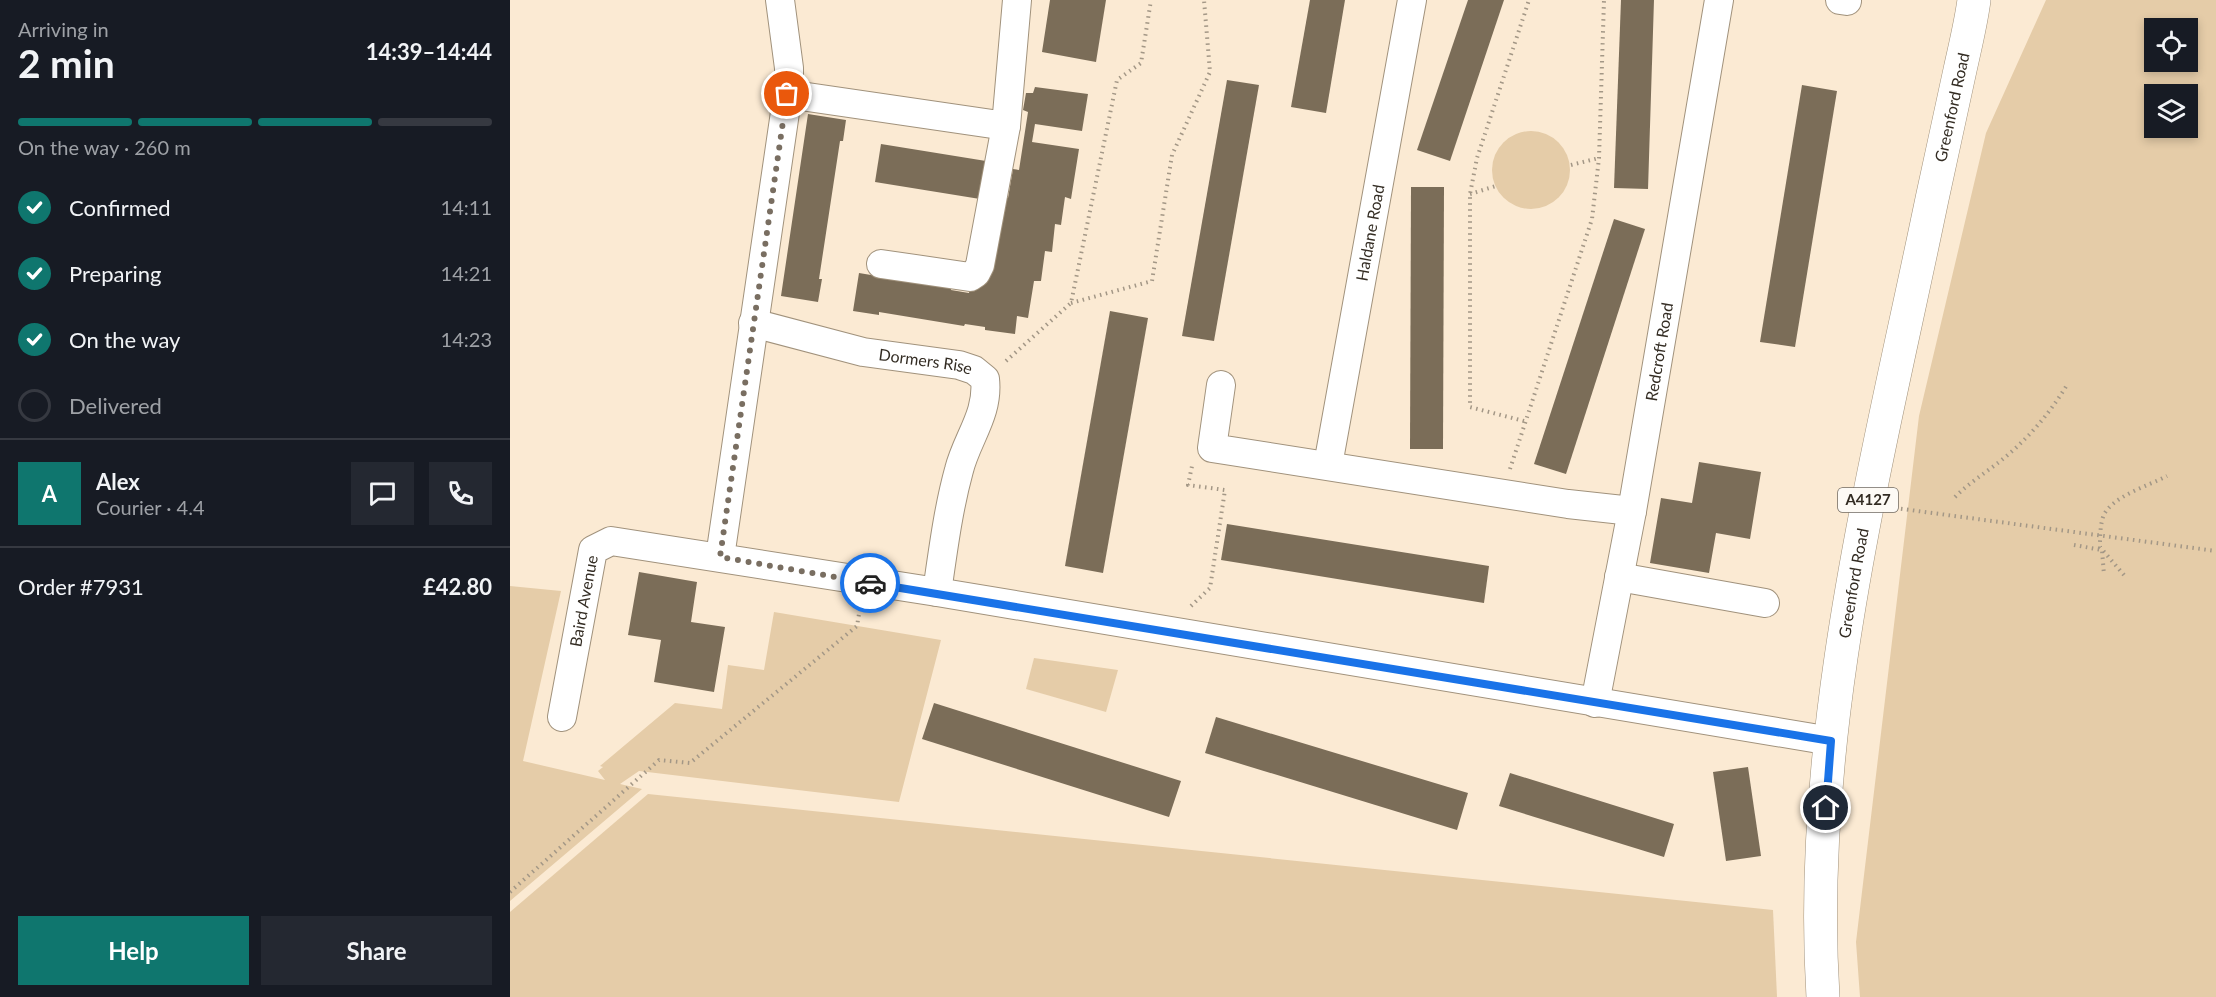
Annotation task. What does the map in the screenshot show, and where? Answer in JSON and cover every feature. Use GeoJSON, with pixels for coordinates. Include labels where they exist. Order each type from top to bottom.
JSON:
{"type":"FeatureCollection","features":[{"type":"Feature","properties":{"kind":"main road","name":"Greenford Road"},"geometry":{"type":"LineString","coordinates":[[1823,997],[1819,937],[1822,849],[1831,741],[1847,624],[1868,503],[1974,0]]}},
{"type":"Feature","properties":{"kind":"street"},"geometry":{"type":"LineString","coordinates":[[720,557],[787,94],[789,68],[780,0]]}},
{"type":"Feature","properties":{"kind":"street"},"geometry":{"type":"LineString","coordinates":[[881,264],[970,277],[974,276],[981,265],[1006,126],[1017,0]]}},
{"type":"Feature","properties":{"kind":"street","name":"Haldane Road"},"geometry":{"type":"LineString","coordinates":[[1328,465],[1412,0]]}},
{"type":"Feature","properties":{"kind":"street","name":"Redcroft Road"},"geometry":{"type":"LineString","coordinates":[[1595,703],[1632,511],[1719,0]]}},
{"type":"Feature","properties":{"kind":"street"},"geometry":{"type":"LineString","coordinates":[[787,94],[1006,126]]}},
{"type":"Feature","properties":{"kind":"street","name":"Dormers Rise"},"geometry":{"type":"LineString","coordinates":[[753,323],[863,352],[959,365],[974,370],[985,379],[987,393],[984,410],[960,467],[949,511],[937,592]]}},
{"type":"Feature","properties":{"kind":"street"},"geometry":{"type":"LineString","coordinates":[[1221,386],[1212,448],[1505,495],[1632,511]]}},
{"type":"Feature","properties":{"kind":"street","name":"Baird Avenue"},"geometry":{"type":"LineString","coordinates":[[562,717],[593,550],[611,541],[937,592],[1831,741]]}},
{"type":"Feature","properties":{"kind":"street"},"geometry":{"type":"LineString","coordinates":[[1619,577],[1765,603]]}},
{"type":"Feature","properties":{"kind":"path"},"geometry":{"type":"LineString","coordinates":[[1071,303],[1117,80],[1141,63],[1151,0]]}},
{"type":"Feature","properties":{"kind":"path"},"geometry":{"type":"LineString","coordinates":[[985,379],[1071,303],[1152,280],[1172,155],[1210,72],[1204,0]]}},
{"type":"Feature","properties":{"kind":"path"},"geometry":{"type":"LineString","coordinates":[[1524,421],[1470,407],[1470,194],[1477,158],[1529,0]]}},
{"type":"Feature","properties":{"kind":"path"},"geometry":{"type":"LineString","coordinates":[[1505,495],[1511,464],[1524,421],[1592,219],[1599,158],[1604,0]]}},
{"type":"Feature","properties":{"kind":"path"},"geometry":{"type":"LineString","coordinates":[[1570,165],[1599,158]]}},
{"type":"Feature","properties":{"kind":"path"},"geometry":{"type":"LineString","coordinates":[[1470,194],[1496,186]]}},
{"type":"Feature","properties":{"kind":"path"},"geometry":{"type":"LineString","coordinates":[[1955,497],[1968,484],[2011,453],[2045,419],[2067,385]]}},
{"type":"Feature","properties":{"kind":"path"},"geometry":{"type":"LineString","coordinates":[[1164,630],[1210,588],[1225,490],[1188,485],[1192,465],[1212,448]]}},
{"type":"Feature","properties":{"kind":"path"},"geometry":{"type":"LineString","coordinates":[[2104,575],[2100,536],[2104,515],[2110,506],[2121,497],[2167,476]]}},
{"type":"Feature","properties":{"kind":"path"},"geometry":{"type":"LineString","coordinates":[[1868,503],[1913,512],[2216,551]]}},
{"type":"Feature","properties":{"kind":"path"},"geometry":{"type":"LineString","coordinates":[[2074,545],[2102,550],[2124,575]]}},
{"type":"Feature","properties":{"kind":"path"},"geometry":{"type":"LineString","coordinates":[[510,892],[658,760],[690,763],[857,626],[865,582]]}},
{"type":"Feature","properties":{"kind":"shaded area"},"geometry":{"type":"Polygon","coordinates":[[[2046,0],[2216,0],[2216,997],[1860,997],[1856,942],[1919,416],[1986,133],[2046,0]]]}},
{"type":"Feature","properties":{"kind":"shaded area"},"geometry":{"type":"Polygon","coordinates":[[[1531,131],[1546,134],[1559,142],[1567,155],[1570,170],[1567,185],[1559,198],[1546,206],[1531,209],[1516,206],[1503,198],[1495,185],[1492,170],[1495,155],[1503,142],[1516,134],[1531,131]]]}},
{"type":"Feature","properties":{"kind":"shaded area"},"geometry":{"type":"Polygon","coordinates":[[[510,586],[561,591],[523,761],[605,780],[598,771],[603,767],[600,766],[675,703],[722,709],[728,665],[764,670],[774,612],[941,640],[899,802],[639,771],[620,784],[642,789],[510,901],[510,586]]]}},
{"type":"Feature","properties":{"kind":"shaded area"},"geometry":{"type":"Polygon","coordinates":[[[1034,658],[1118,670],[1106,712],[1026,689],[1034,658]]]}},
{"type":"Feature","properties":{"kind":"shaded area"},"geometry":{"type":"Polygon","coordinates":[[[648,794],[1773,910],[1777,997],[510,997],[510,912],[648,794]]]}},
{"type":"Feature","properties":{"kind":"building"},"geometry":{"type":"Polygon","coordinates":[[[1050,0],[1106,0],[1096,62],[1042,52],[1050,0]]]}},
{"type":"Feature","properties":{"kind":"building"},"geometry":{"type":"Polygon","coordinates":[[[1310,0],[1345,0],[1326,113],[1291,107],[1310,0]]]}},
{"type":"Feature","properties":{"kind":"building"},"geometry":{"type":"Polygon","coordinates":[[[1468,0],[1504,0],[1450,161],[1417,150],[1468,0]]]}},
{"type":"Feature","properties":{"kind":"building"},"geometry":{"type":"Polygon","coordinates":[[[1621,0],[1654,0],[1648,189],[1614,188],[1621,0]]]}},
{"type":"Feature","properties":{"kind":"building"},"geometry":{"type":"Polygon","coordinates":[[[1227,80],[1259,85],[1214,341],[1182,336],[1227,80]]]}},
{"type":"Feature","properties":{"kind":"building"},"geometry":{"type":"Polygon","coordinates":[[[1802,85],[1837,91],[1795,347],[1760,342],[1802,85]]]}},
{"type":"Feature","properties":{"kind":"building"},"geometry":{"type":"Polygon","coordinates":[[[1035,87],[1088,94],[1082,131],[1035,124],[1032,142],[1079,149],[1071,199],[1065,197],[1061,225],[1055,224],[1052,252],[1045,251],[1041,281],[1034,281],[1028,318],[1017,316],[1015,334],[985,330],[985,327],[965,324],[964,326],[879,312],[879,315],[853,311],[859,273],[883,277],[953,278],[951,290],[969,293],[971,280],[1003,195],[1008,198],[1013,169],[1019,170],[1028,112],[1023,110],[1026,93],[1033,93],[1035,87]]]}},
{"type":"Feature","properties":{"kind":"building"},"geometry":{"type":"Polygon","coordinates":[[[808,114],[846,120],[843,141],[840,141],[819,279],[822,279],[818,302],[781,296],[808,114]]]}},
{"type":"Feature","properties":{"kind":"building"},"geometry":{"type":"Polygon","coordinates":[[[881,144],[986,161],[980,199],[875,182],[881,144]]]}},
{"type":"Feature","properties":{"kind":"building"},"geometry":{"type":"Polygon","coordinates":[[[1411,187],[1444,187],[1443,449],[1410,449],[1411,187]]]}},
{"type":"Feature","properties":{"kind":"building"},"geometry":{"type":"Polygon","coordinates":[[[1614,219],[1645,229],[1566,474],[1534,464],[1614,219]]]}},
{"type":"Feature","properties":{"kind":"building"},"geometry":{"type":"Polygon","coordinates":[[[1110,311],[1148,318],[1103,573],[1065,566],[1110,311]]]}},
{"type":"Feature","properties":{"kind":"building"},"geometry":{"type":"Polygon","coordinates":[[[1699,462],[1761,472],[1750,539],[1716,533],[1709,573],[1650,563],[1661,498],[1692,503],[1699,462]]]}},
{"type":"Feature","properties":{"kind":"building"},"geometry":{"type":"Polygon","coordinates":[[[1227,524],[1489,566],[1484,603],[1221,560],[1227,524]]]}},
{"type":"Feature","properties":{"kind":"building"},"geometry":{"type":"Polygon","coordinates":[[[639,572],[697,582],[691,622],[725,627],[714,692],[654,682],[661,640],[628,635],[639,572]]]}},
{"type":"Feature","properties":{"kind":"building"},"geometry":{"type":"Polygon","coordinates":[[[934,703],[1181,781],[1169,817],[922,739],[934,703]]]}},
{"type":"Feature","properties":{"kind":"building"},"geometry":{"type":"Polygon","coordinates":[[[1216,717],[1468,793],[1457,830],[1205,753],[1216,717]]]}},
{"type":"Feature","properties":{"kind":"building"},"geometry":{"type":"Polygon","coordinates":[[[1748,767],[1761,856],[1726,861],[1713,772],[1748,767]]]}},
{"type":"Feature","properties":{"kind":"building"},"geometry":{"type":"Polygon","coordinates":[[[1510,773],[1674,824],[1664,857],[1499,806],[1510,773]]]}},
{"type":"Feature","properties":{"kind":"way so far"},"geometry":{"type":"LineString","coordinates":[[787,94],[720,557],[870,583]]}},
{"type":"Feature","properties":{"kind":"route"},"geometry":{"type":"LineString","coordinates":[[870,583],[1831,741],[1826,808]]}}]}
